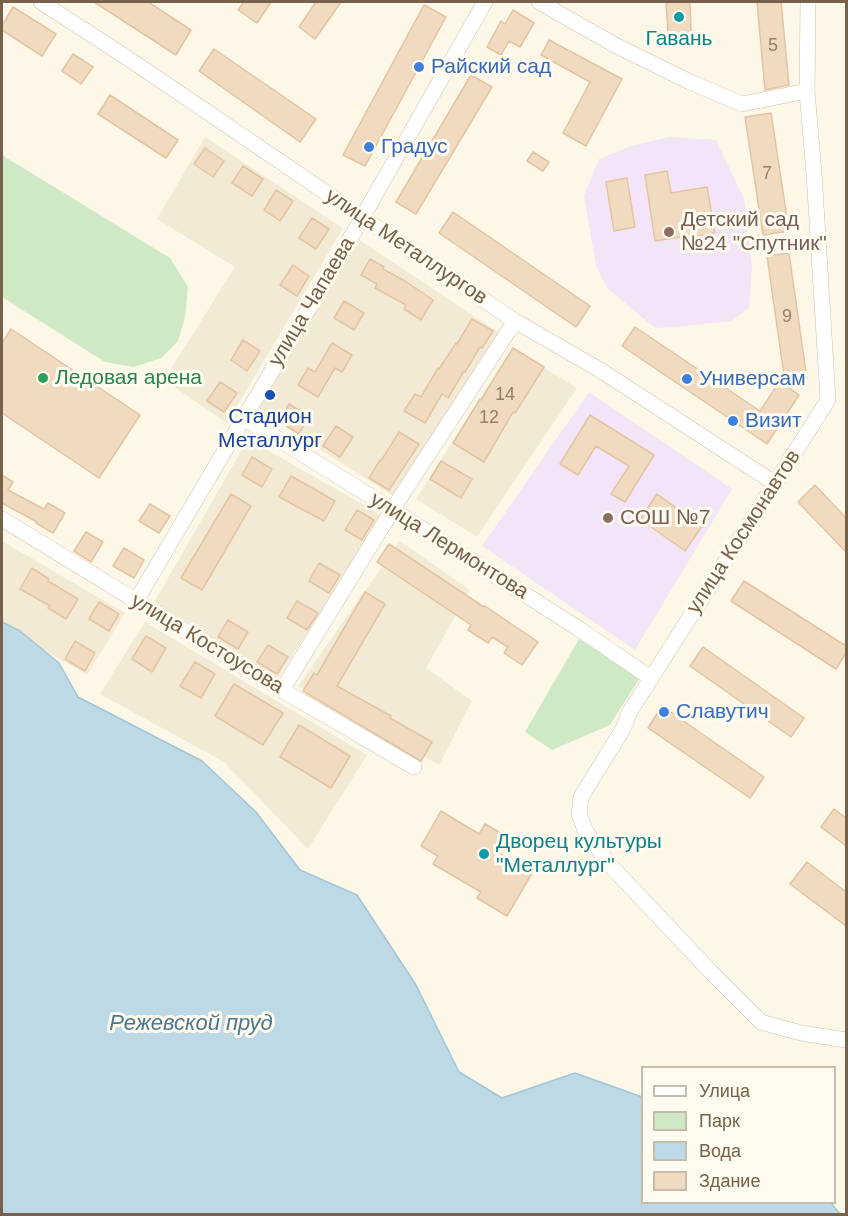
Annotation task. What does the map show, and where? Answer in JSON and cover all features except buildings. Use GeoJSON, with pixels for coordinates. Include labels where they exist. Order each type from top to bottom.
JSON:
{"type":"FeatureCollection","features":[{"type":"Feature","properties":{"kind":"street","name":"улица Металлургов"},"geometry":{"type":"LineString","coordinates":[[41,2],[132,61],[515,321],[600,370],[776,484]]}},
{"type":"Feature","properties":{"kind":"street","name":"улица Чапаева"},"geometry":{"type":"LineString","coordinates":[[136,601],[222,444],[244,418],[485,2]]}},
{"type":"Feature","properties":{"kind":"street"},"geometry":{"type":"LineString","coordinates":[[539,2],[615,45],[742,105],[807,91]]}},
{"type":"Feature","properties":{"kind":"street","name":"улица Космонавтов"},"geometry":{"type":"LineString","coordinates":[[808,2],[807,91],[828,400],[629,713],[623,729],[580,797],[579,814],[585,830],[608,863],[712,974],[761,1022],[801,1033],[846,1040]]}},
{"type":"Feature","properties":{"kind":"street"},"geometry":{"type":"LineString","coordinates":[[282,690],[393,510],[515,321]]}},
{"type":"Feature","properties":{"kind":"street","name":"улица Лермонтова"},"geometry":{"type":"LineString","coordinates":[[244,418],[393,510],[651,678]]}},
{"type":"Feature","properties":{"kind":"street","name":"улица Костоусова"},"geometry":{"type":"LineString","coordinates":[[2,519],[282,690],[414,767]]}},
{"type":"Feature","properties":{"kind":"shaded area"},"geometry":{"type":"Polygon","coordinates":[[[205,137],[343,228],[227,423],[164,380],[235,267],[157,219],[205,137]]]}},
{"type":"Feature","properties":{"kind":"shaded area","name":"Детский сад №24 \"Спутник\""},"geometry":{"type":"Polygon","coordinates":[[[669,137],[716,140],[744,199],[752,265],[749,308],[731,321],[655,328],[607,288],[596,266],[584,196],[599,159],[631,146],[669,137]]]}},
{"type":"Feature","properties":{"kind":"shaded area"},"geometry":{"type":"Polygon","coordinates":[[[359,240],[501,334],[395,497],[258,410],[359,240]]]}},
{"type":"Feature","properties":{"kind":"shaded area"},"geometry":{"type":"Polygon","coordinates":[[[512,348],[577,388],[477,537],[416,499],[512,348]]]}},
{"type":"Feature","properties":{"kind":"shaded area","name":"СОШ №7"},"geometry":{"type":"Polygon","coordinates":[[[589,392],[732,489],[635,650],[482,546],[589,392]]]}},
{"type":"Feature","properties":{"kind":"shaded area"},"geometry":{"type":"Polygon","coordinates":[[[248,439],[383,516],[277,679],[152,606],[248,439]]]}},
{"type":"Feature","properties":{"kind":"shaded area"},"geometry":{"type":"Polygon","coordinates":[[[2,541],[125,613],[87,675],[2,625],[2,541]]]}},
{"type":"Feature","properties":{"kind":"shaded area"},"geometry":{"type":"Polygon","coordinates":[[[400,541],[470,590],[426,668],[472,701],[439,765],[298,686],[400,541]]]}},
{"type":"Feature","properties":{"kind":"shaded area"},"geometry":{"type":"Polygon","coordinates":[[[145,622],[367,755],[308,849],[224,762],[100,694],[145,622]]]}},
{"type":"Feature","properties":{"kind":"green space"},"geometry":{"type":"Polygon","coordinates":[[[2,155],[170,258],[188,287],[185,317],[178,341],[161,358],[134,367],[105,362],[2,297],[2,155]]]}},
{"type":"Feature","properties":{"kind":"green space"},"geometry":{"type":"Polygon","coordinates":[[[579,639],[641,676],[610,725],[552,750],[525,732],[579,639]]]}},
{"type":"Feature","properties":{"kind":"water","name":"Режевской пруд"},"geometry":{"type":"Polygon","coordinates":[[[2,622],[20,631],[59,663],[78,697],[202,761],[256,812],[300,870],[357,895],[416,985],[459,1072],[502,1098],[575,1073],[641,1097],[641,1204],[832,1204],[840,1214],[2,1214],[2,622]]]}},
{"type":"Feature","properties":{"kind":"place","name":"Гавань"},"geometry":{"type":"Point","coordinates":[679,17]}},
{"type":"Feature","properties":{"kind":"place","name":"Райский сад"},"geometry":{"type":"Point","coordinates":[419,67]}},
{"type":"Feature","properties":{"kind":"place","name":"Градус"},"geometry":{"type":"Point","coordinates":[369,147]}},
{"type":"Feature","properties":{"kind":"place","name":"Детский сад №24 \"Спутник\""},"geometry":{"type":"Point","coordinates":[669,232]}},
{"type":"Feature","properties":{"kind":"place","name":"Ледовая арена"},"geometry":{"type":"Point","coordinates":[43,378]}},
{"type":"Feature","properties":{"kind":"place","name":"Универсам"},"geometry":{"type":"Point","coordinates":[687,379]}},
{"type":"Feature","properties":{"kind":"place","name":"Стадион Металлург"},"geometry":{"type":"Point","coordinates":[270,395]}},
{"type":"Feature","properties":{"kind":"place","name":"Визит"},"geometry":{"type":"Point","coordinates":[733,421]}},
{"type":"Feature","properties":{"kind":"place","name":"СОШ №7"},"geometry":{"type":"Point","coordinates":[608,518]}},
{"type":"Feature","properties":{"kind":"place","name":"Славутич"},"geometry":{"type":"Point","coordinates":[664,712]}},
{"type":"Feature","properties":{"kind":"place","name":"Дворец культуры \"Металлург\""},"geometry":{"type":"Point","coordinates":[484,854]}}]}
